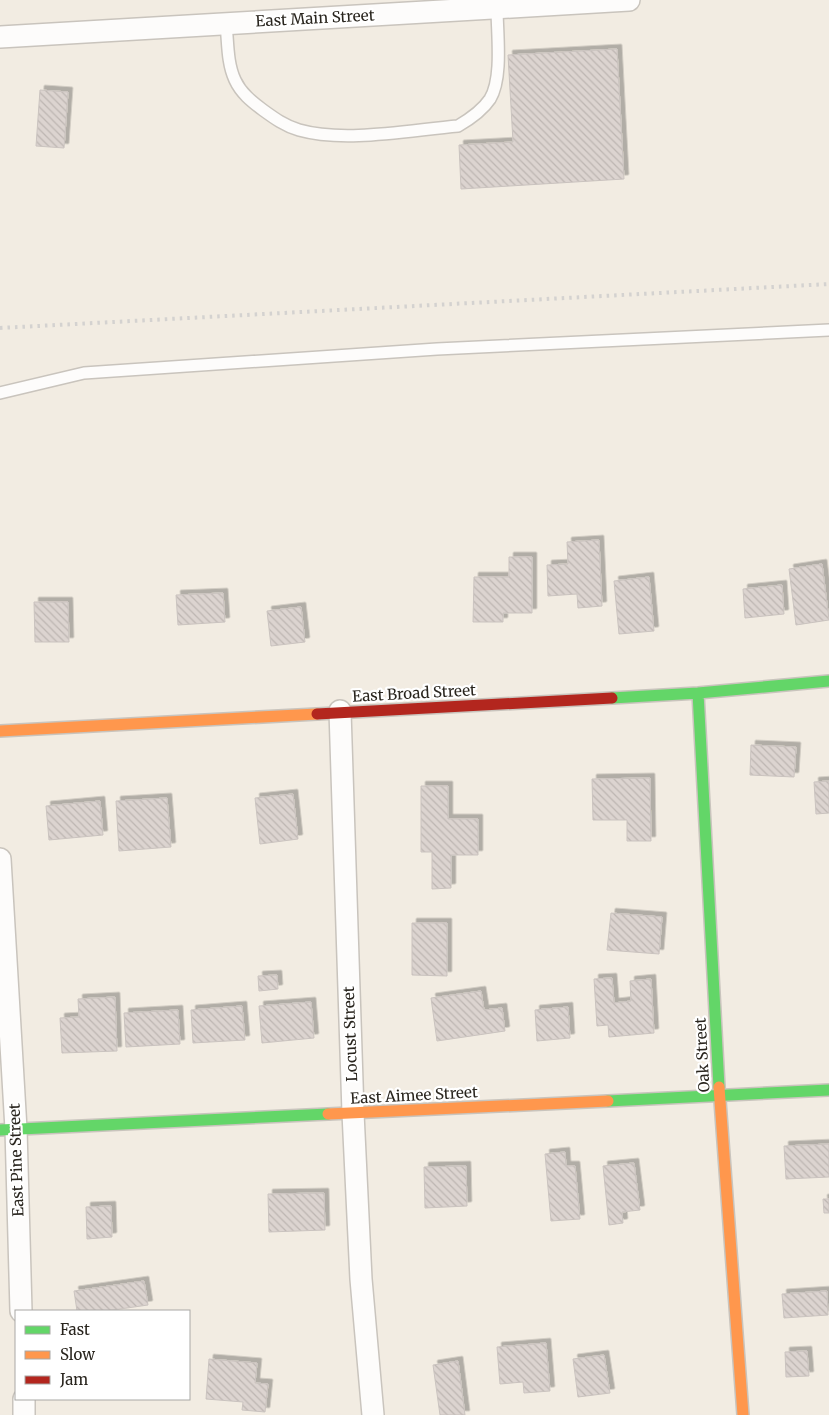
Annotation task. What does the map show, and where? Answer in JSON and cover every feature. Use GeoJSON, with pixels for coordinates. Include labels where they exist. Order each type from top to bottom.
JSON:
{"type":"FeatureCollection","features":[{"type":"Feature","properties":{"kind":"street","name":"East Main Street"},"geometry":{"type":"LineString","coordinates":[[0,37],[629,0]]}},
{"type":"Feature","properties":{"kind":"street","name":"East Broad Street"},"geometry":{"type":"LineString","coordinates":[[0,731],[698,693],[829,681]]}},
{"type":"Feature","properties":{"kind":"street","name":"Oak Street"},"geometry":{"type":"LineString","coordinates":[[698,693],[719,1096],[743,1415]]}},
{"type":"Feature","properties":{"kind":"street","name":"Locust Street"},"geometry":{"type":"LineString","coordinates":[[340,711],[353,1113],[361,1279],[373,1415]]}},
{"type":"Feature","properties":{"kind":"street","name":"East Pine Street"},"geometry":{"type":"LineString","coordinates":[[0,859],[8,1130],[21,1310]]}},
{"type":"Feature","properties":{"kind":"street","name":"East Aimee Street"},"geometry":{"type":"LineString","coordinates":[[8,1130],[829,1090]]}},
{"type":"Feature","properties":{"kind":"street"},"geometry":{"type":"LineString","coordinates":[[24,1400],[24,1415]]}},
{"type":"Feature","properties":{"kind":"lane"},"geometry":{"type":"LineString","coordinates":[[226,24],[230,65],[234,79],[241,92],[251,102],[277,121],[298,130],[329,136],[360,135],[458,126],[472,118],[483,108],[491,98],[497,81],[497,8]]}},
{"type":"Feature","properties":{"kind":"lane"},"geometry":{"type":"LineString","coordinates":[[0,393],[84,373],[437,349],[829,330]]}},
{"type":"Feature","properties":{"kind":"building"},"geometry":{"type":"Polygon","coordinates":[[[617,49],[624,179],[461,189],[459,145],[513,142],[508,55],[617,49]]]}},
{"type":"Feature","properties":{"kind":"building"},"geometry":{"type":"Polygon","coordinates":[[[40,90],[68,92],[64,148],[36,146],[40,90]]]}},
{"type":"Feature","properties":{"kind":"building"},"geometry":{"type":"Polygon","coordinates":[[[599,540],[602,606],[578,608],[577,594],[548,596],[547,565],[568,564],[567,542],[599,540]]]}},
{"type":"Feature","properties":{"kind":"building"},"geometry":{"type":"Polygon","coordinates":[[[509,557],[532,557],[532,613],[503,613],[503,622],[473,622],[474,577],[509,577],[509,557]]]}},
{"type":"Feature","properties":{"kind":"building"},"geometry":{"type":"Polygon","coordinates":[[[822,564],[829,620],[796,625],[789,569],[822,564]]]}},
{"type":"Feature","properties":{"kind":"building"},"geometry":{"type":"Polygon","coordinates":[[[649,577],[654,631],[619,634],[614,581],[649,577]]]}},
{"type":"Feature","properties":{"kind":"building"},"geometry":{"type":"Polygon","coordinates":[[[782,585],[784,614],[745,618],[743,589],[782,585]]]}},
{"type":"Feature","properties":{"kind":"building"},"geometry":{"type":"Polygon","coordinates":[[[223,593],[225,622],[178,625],[176,595],[223,593]]]}},
{"type":"Feature","properties":{"kind":"building"},"geometry":{"type":"Polygon","coordinates":[[[34,602],[68,602],[69,642],[35,642],[34,602]]]}},
{"type":"Feature","properties":{"kind":"building"},"geometry":{"type":"Polygon","coordinates":[[[301,607],[305,642],[271,646],[267,611],[301,607]]]}},
{"type":"Feature","properties":{"kind":"building"},"geometry":{"type":"Polygon","coordinates":[[[751,745],[796,747],[794,777],[750,775],[751,745]]]}},
{"type":"Feature","properties":{"kind":"building"},"geometry":{"type":"Polygon","coordinates":[[[650,778],[651,841],[627,841],[627,820],[593,820],[592,779],[650,778]]]}},
{"type":"Feature","properties":{"kind":"building"},"geometry":{"type":"Polygon","coordinates":[[[829,781],[829,813],[816,814],[814,782],[829,781]]]}},
{"type":"Feature","properties":{"kind":"building"},"geometry":{"type":"Polygon","coordinates":[[[421,786],[448,786],[448,819],[478,819],[478,855],[451,855],[451,888],[432,889],[432,852],[421,852],[421,786]]]}},
{"type":"Feature","properties":{"kind":"building"},"geometry":{"type":"Polygon","coordinates":[[[293,794],[298,839],[260,844],[255,798],[293,794]]]}},
{"type":"Feature","properties":{"kind":"building"},"geometry":{"type":"Polygon","coordinates":[[[167,798],[171,847],[119,851],[116,801],[167,798]]]}},
{"type":"Feature","properties":{"kind":"building"},"geometry":{"type":"Polygon","coordinates":[[[100,801],[103,835],[49,840],[46,806],[100,801]]]}},
{"type":"Feature","properties":{"kind":"building"},"geometry":{"type":"Polygon","coordinates":[[[611,913],[662,917],[659,954],[607,950],[611,913]]]}},
{"type":"Feature","properties":{"kind":"building"},"geometry":{"type":"Polygon","coordinates":[[[412,923],[447,923],[447,976],[412,975],[412,923]]]}},
{"type":"Feature","properties":{"kind":"building"},"geometry":{"type":"Polygon","coordinates":[[[277,975],[278,989],[259,991],[258,976],[277,975]]]}},
{"type":"Feature","properties":{"kind":"building"},"geometry":{"type":"Polygon","coordinates":[[[612,978],[614,1003],[631,1001],[630,981],[651,979],[654,1033],[609,1037],[608,1025],[597,1026],[594,979],[612,978]]]}},
{"type":"Feature","properties":{"kind":"building"},"geometry":{"type":"Polygon","coordinates":[[[481,991],[484,1010],[502,1008],[505,1031],[437,1041],[431,998],[481,991]]]}},
{"type":"Feature","properties":{"kind":"building"},"geometry":{"type":"Polygon","coordinates":[[[115,997],[117,1051],[62,1053],[60,1018],[79,1017],[78,999],[115,997]]]}},
{"type":"Feature","properties":{"kind":"building"},"geometry":{"type":"Polygon","coordinates":[[[311,1002],[314,1038],[262,1043],[259,1006],[311,1002]]]}},
{"type":"Feature","properties":{"kind":"building"},"geometry":{"type":"Polygon","coordinates":[[[242,1006],[245,1040],[193,1043],[191,1010],[242,1006]]]}},
{"type":"Feature","properties":{"kind":"building"},"geometry":{"type":"Polygon","coordinates":[[[568,1007],[570,1038],[537,1041],[535,1010],[568,1007]]]}},
{"type":"Feature","properties":{"kind":"building"},"geometry":{"type":"Polygon","coordinates":[[[178,1010],[180,1044],[126,1047],[124,1013],[178,1010]]]}},
{"type":"Feature","properties":{"kind":"building"},"geometry":{"type":"Polygon","coordinates":[[[829,1144],[829,1177],[786,1179],[784,1146],[829,1144]]]}},
{"type":"Feature","properties":{"kind":"building"},"geometry":{"type":"Polygon","coordinates":[[[565,1152],[566,1166],[575,1166],[580,1219],[551,1221],[545,1154],[565,1152]]]}},
{"type":"Feature","properties":{"kind":"building"},"geometry":{"type":"Polygon","coordinates":[[[634,1163],[640,1210],[622,1212],[623,1223],[609,1225],[603,1166],[634,1163]]]}},
{"type":"Feature","properties":{"kind":"building"},"geometry":{"type":"Polygon","coordinates":[[[466,1166],[467,1206],[425,1208],[424,1167],[466,1166]]]}},
{"type":"Feature","properties":{"kind":"building"},"geometry":{"type":"Polygon","coordinates":[[[324,1193],[325,1230],[269,1232],[268,1194],[324,1193]]]}},
{"type":"Feature","properties":{"kind":"building"},"geometry":{"type":"Polygon","coordinates":[[[823,1199],[829,1199],[829,1213],[824,1213],[823,1199]]]}},
{"type":"Feature","properties":{"kind":"building"},"geometry":{"type":"Polygon","coordinates":[[[111,1206],[112,1237],[87,1239],[86,1207],[111,1206]]]}},
{"type":"Feature","properties":{"kind":"building"},"geometry":{"type":"Polygon","coordinates":[[[144,1281],[148,1305],[113,1310],[77,1310],[74,1291],[144,1281]]]}},
{"type":"Feature","properties":{"kind":"building"},"geometry":{"type":"Polygon","coordinates":[[[827,1291],[828,1315],[784,1318],[782,1294],[827,1291]]]}},
{"type":"Feature","properties":{"kind":"building"},"geometry":{"type":"Polygon","coordinates":[[[546,1343],[550,1391],[524,1393],[523,1382],[500,1384],[497,1347],[546,1343]]]}},
{"type":"Feature","properties":{"kind":"building"},"geometry":{"type":"Polygon","coordinates":[[[807,1351],[809,1376],[786,1377],[785,1352],[807,1351]]]}},
{"type":"Feature","properties":{"kind":"building"},"geometry":{"type":"Polygon","coordinates":[[[604,1355],[610,1393],[578,1397],[573,1359],[604,1355]]]}},
{"type":"Feature","properties":{"kind":"building"},"geometry":{"type":"Polygon","coordinates":[[[209,1359],[257,1363],[255,1383],[268,1384],[265,1412],[242,1410],[243,1402],[206,1399],[209,1359]]]}},
{"type":"Feature","properties":{"kind":"building"},"geometry":{"type":"Polygon","coordinates":[[[458,1361],[465,1415],[440,1415],[433,1365],[458,1361]]]}},
{"type":"Feature","properties":{"kind":"railway"},"geometry":{"type":"LineString","coordinates":[[0,328],[829,284]]}},
{"type":"Feature","properties":{"kind":"traffic: fast"},"geometry":{"type":"LineString","coordinates":[[612,698],[698,693],[829,681]]}},
{"type":"Feature","properties":{"kind":"traffic: fast"},"geometry":{"type":"LineString","coordinates":[[698,693],[719,1087]]}},
{"type":"Feature","properties":{"kind":"traffic: fast"},"geometry":{"type":"LineString","coordinates":[[608,1101],[829,1090]]}},
{"type":"Feature","properties":{"kind":"traffic: fast"},"geometry":{"type":"LineString","coordinates":[[0,1130],[328,1114]]}},
{"type":"Feature","properties":{"kind":"traffic: slow"},"geometry":{"type":"LineString","coordinates":[[0,731],[317,714]]}},
{"type":"Feature","properties":{"kind":"traffic: slow"},"geometry":{"type":"LineString","coordinates":[[719,1087],[743,1415]]}},
{"type":"Feature","properties":{"kind":"traffic: slow"},"geometry":{"type":"LineString","coordinates":[[328,1114],[608,1101]]}},
{"type":"Feature","properties":{"kind":"traffic: jam"},"geometry":{"type":"LineString","coordinates":[[317,714],[612,698]]}}]}
